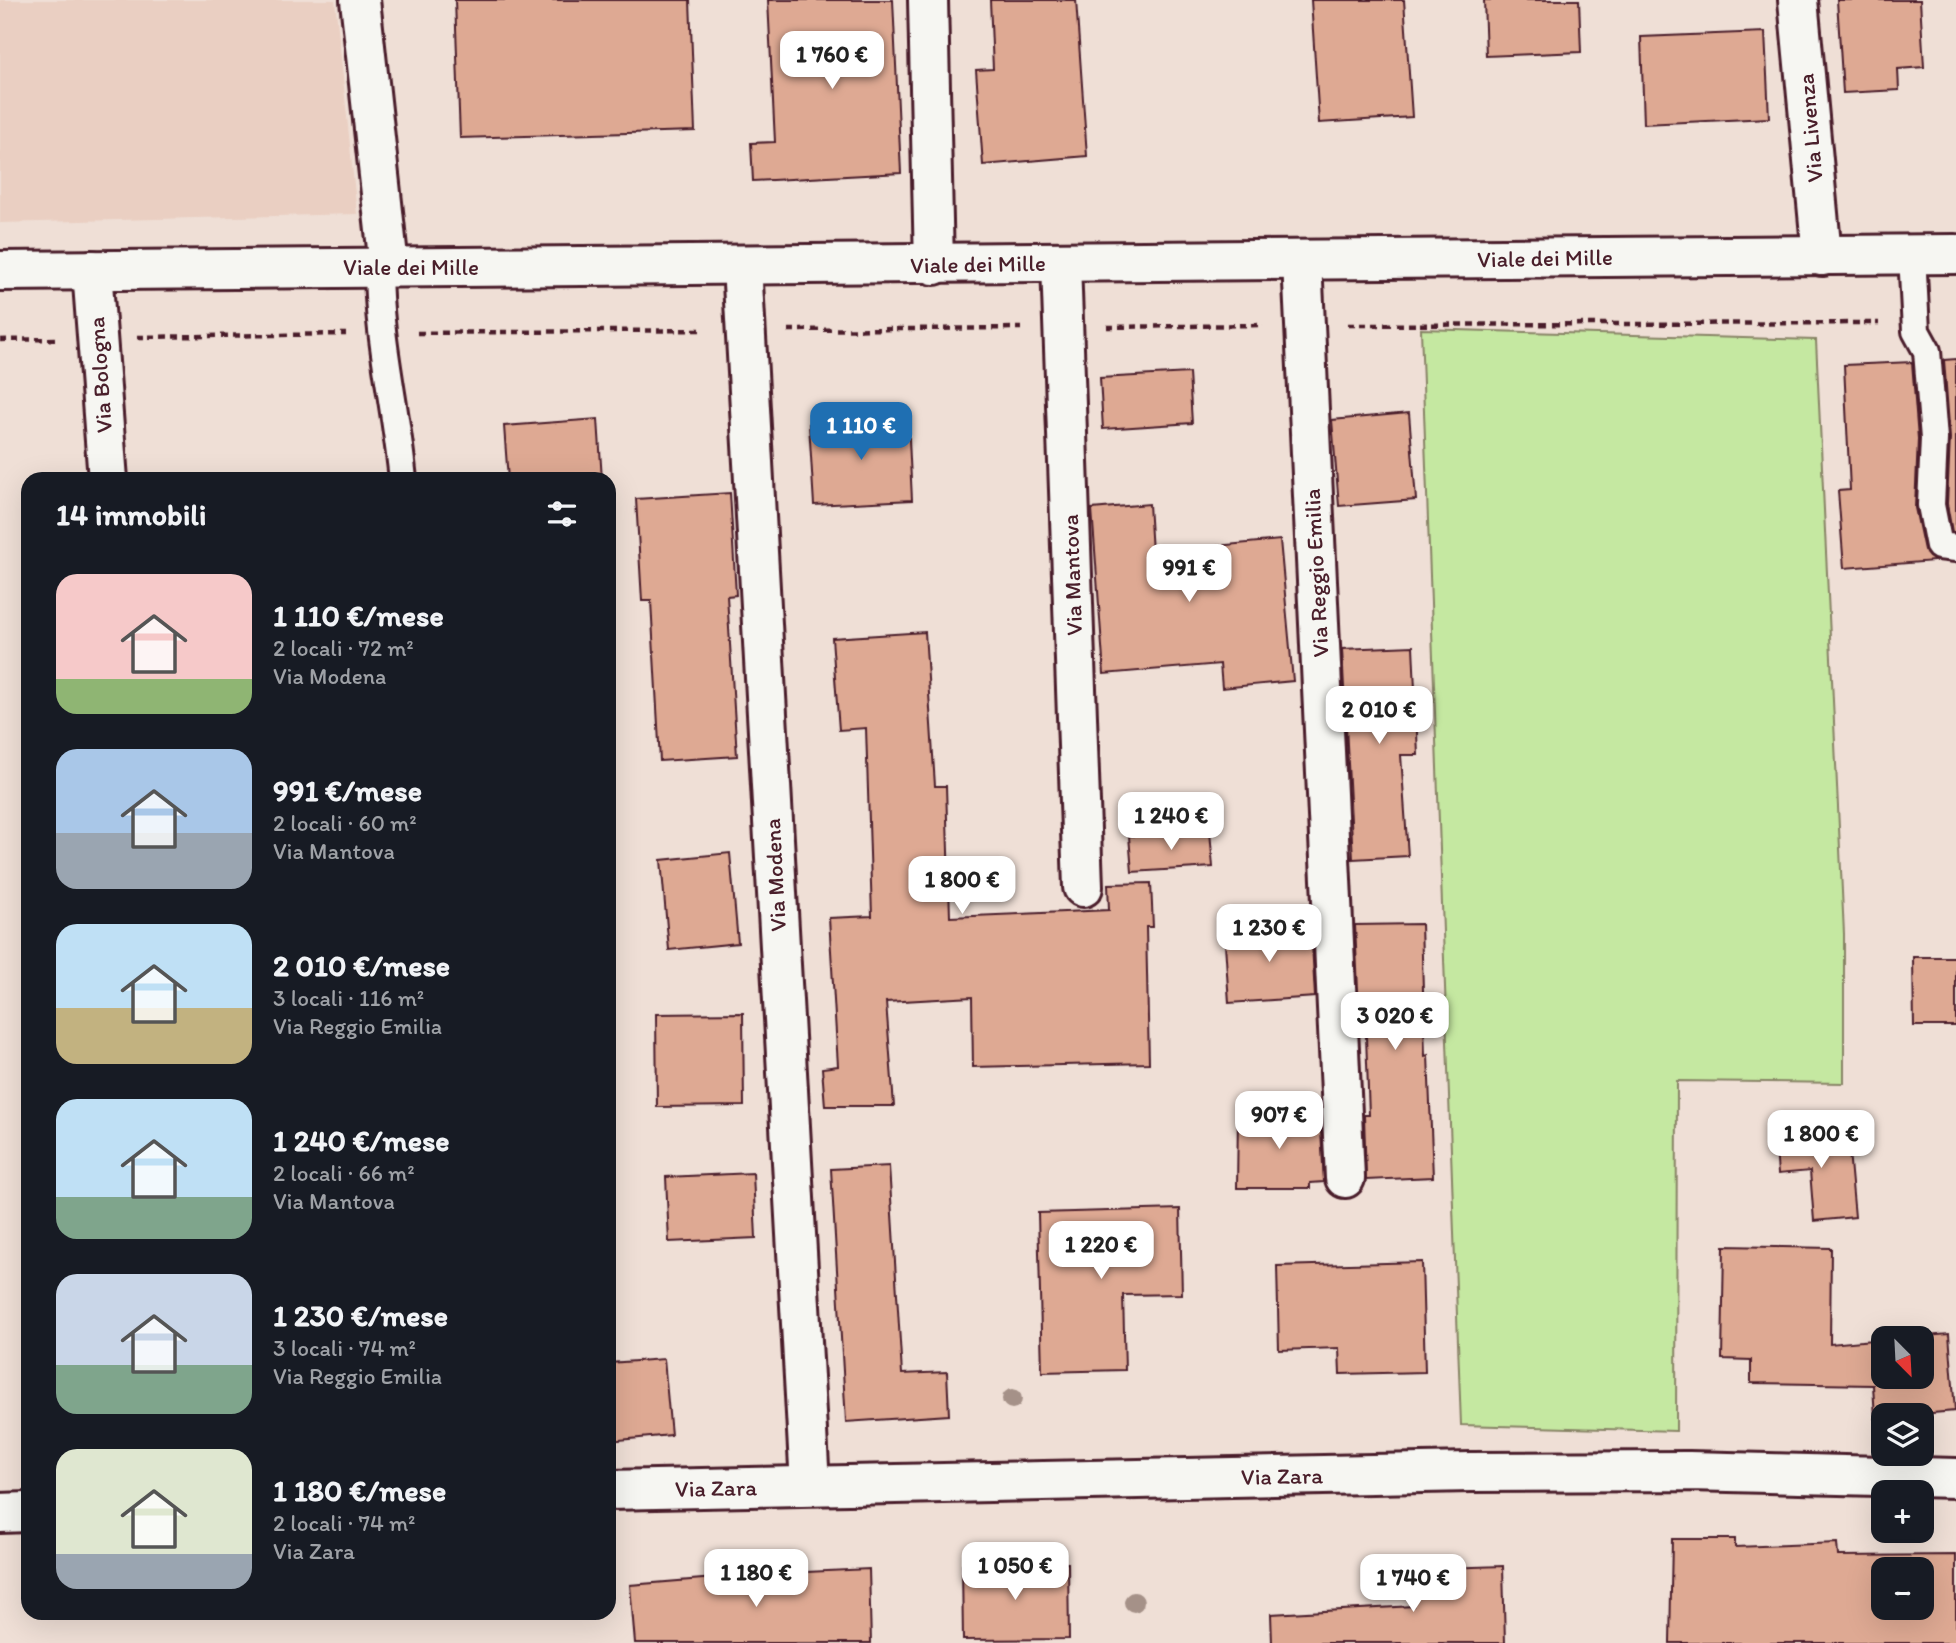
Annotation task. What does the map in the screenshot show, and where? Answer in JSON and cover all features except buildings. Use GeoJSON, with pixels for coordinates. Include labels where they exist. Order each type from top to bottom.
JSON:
{"type":"FeatureCollection","features":[{"type":"Feature","properties":{"kind":"street"},"geometry":{"type":"LineString","coordinates":[[360,0],[384,267]]}},
{"type":"Feature","properties":{"kind":"street"},"geometry":{"type":"LineString","coordinates":[[928,0],[934,264]]}},
{"type":"Feature","properties":{"kind":"street","name":"Via Livenza"},"geometry":{"type":"LineString","coordinates":[[1798,0],[1822,256]]}},
{"type":"Feature","properties":{"kind":"street","name":"Viale dei Mille"},"geometry":{"type":"LineString","coordinates":[[0,271],[1956,254]]}},
{"type":"Feature","properties":{"kind":"street","name":"Via Reggio Emilia"},"geometry":{"type":"LineString","coordinates":[[1302,261],[1345,1178]]}},
{"type":"Feature","properties":{"kind":"street","name":"Via Mantova"},"geometry":{"type":"LineString","coordinates":[[1060,263],[1083,887]]}},
{"type":"Feature","properties":{"kind":"street","name":"Via Modena"},"geometry":{"type":"LineString","coordinates":[[742,265],[810,1485]]}},
{"type":"Feature","properties":{"kind":"street","name":"Via Bologna"},"geometry":{"type":"LineString","coordinates":[[92,270],[107,472]]}},
{"type":"Feature","properties":{"kind":"street","name":"Via Zara"},"geometry":{"type":"LineString","coordinates":[[616,1490],[1471,1472],[1689,1471],[1956,1478]]}},
{"type":"Feature","properties":{"kind":"street"},"geometry":{"type":"LineString","coordinates":[[0,1513],[21,1513]]}},
{"type":"Feature","properties":{"kind":"lane"},"geometry":{"type":"LineString","coordinates":[[1912,254],[1916,331],[1927,351],[1934,439],[1931,505],[1939,546],[1956,548]]}},
{"type":"Feature","properties":{"kind":"lane"},"geometry":{"type":"LineString","coordinates":[[384,267],[380,333],[398,422],[402,472]]}},
{"type":"Feature","properties":{"kind":"path"},"geometry":{"type":"LineString","coordinates":[[0,340],[380,333],[1916,323]]}},
{"type":"Feature","properties":{"kind":"shaded area"},"geometry":{"type":"Polygon","coordinates":[[[0,0],[335,0],[357,214],[0,223],[0,0]]]}},
{"type":"Feature","properties":{"kind":"green space"},"geometry":{"type":"Polygon","coordinates":[[[1421,329],[1816,340],[1844,934],[1844,1083],[1677,1081],[1676,1431],[1461,1425],[1421,329]]]}}]}
